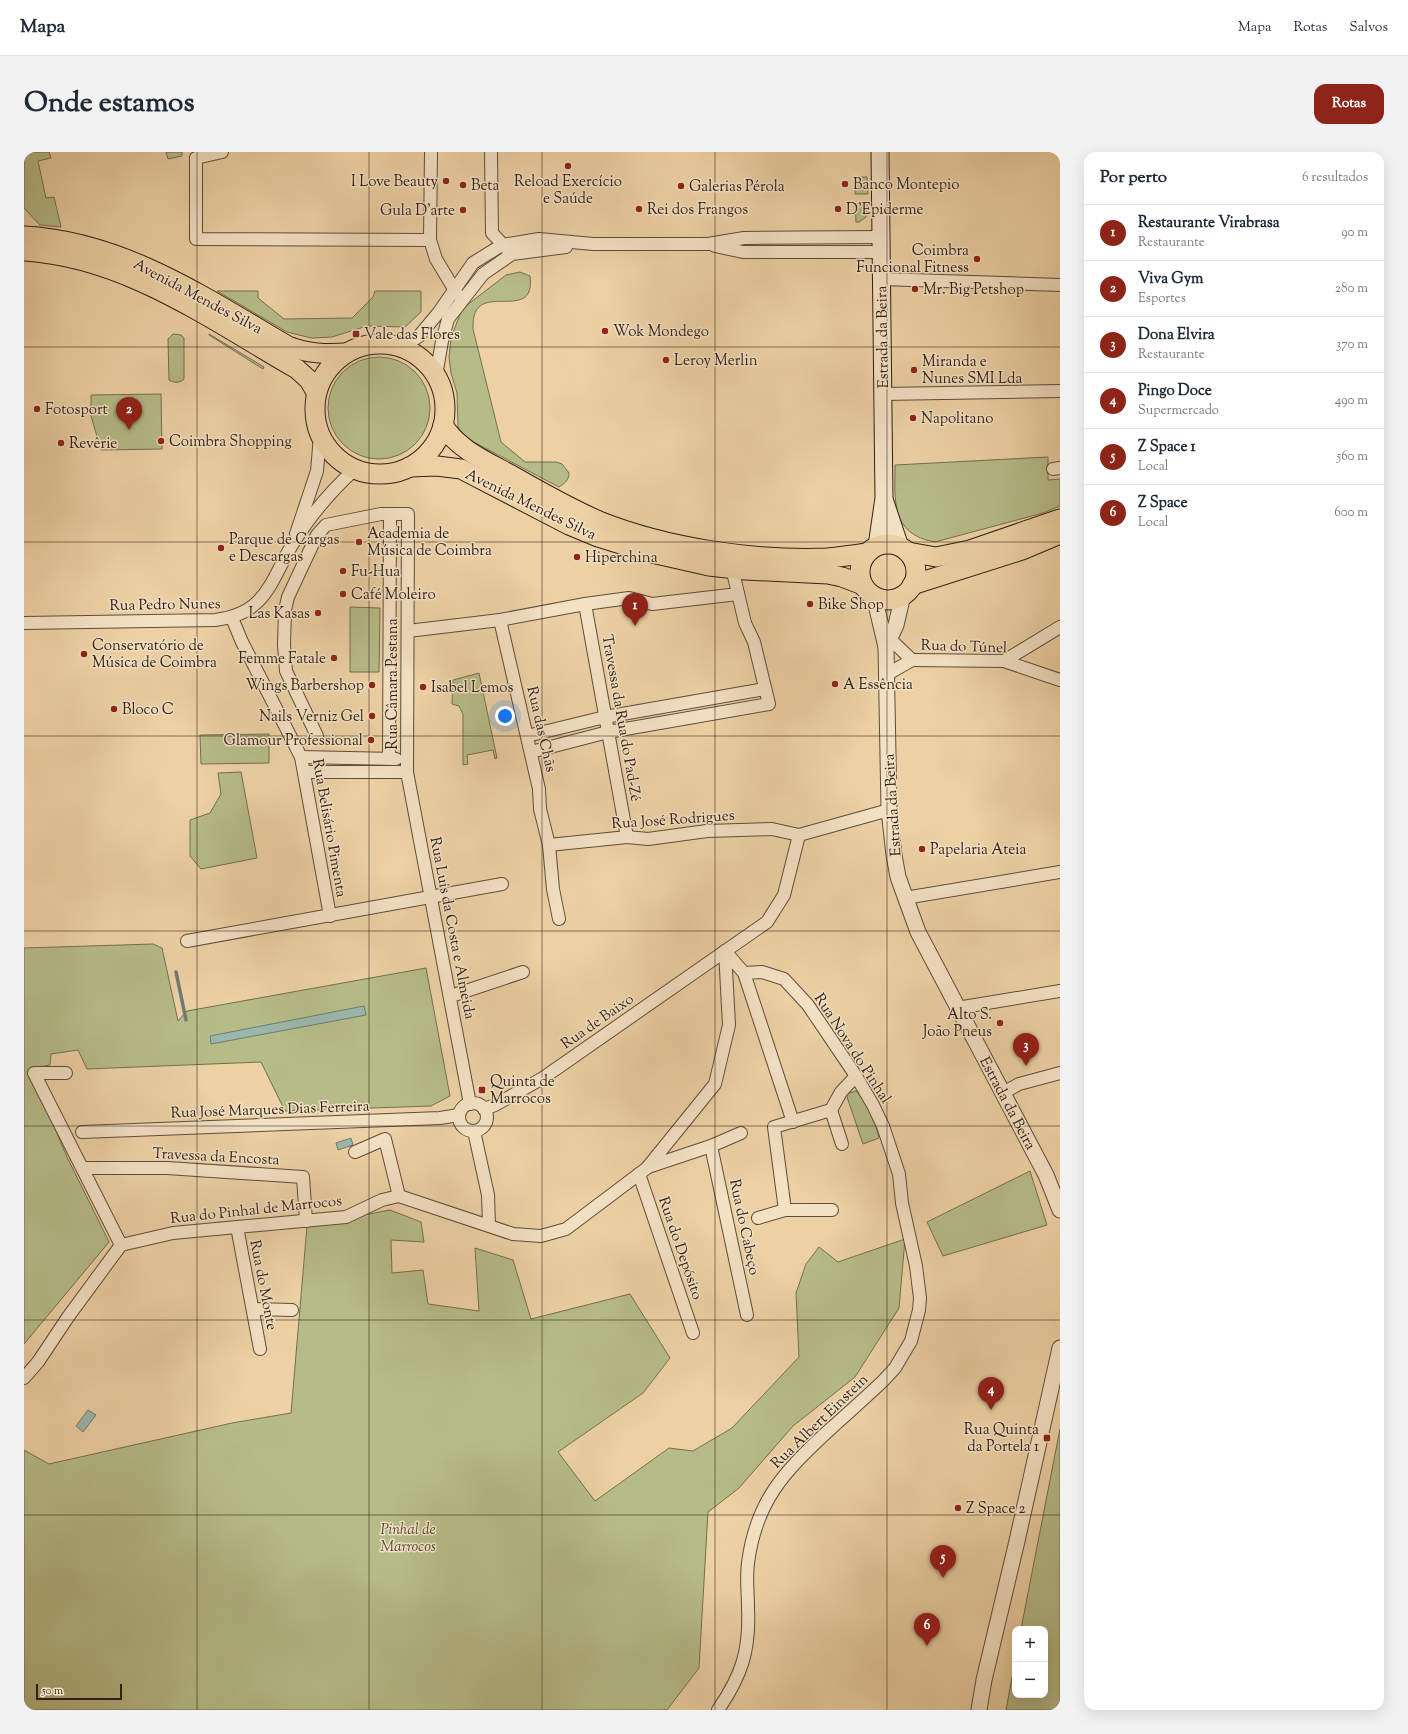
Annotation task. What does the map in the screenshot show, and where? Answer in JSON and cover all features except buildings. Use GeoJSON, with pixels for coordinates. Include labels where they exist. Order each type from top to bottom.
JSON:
{"type":"FeatureCollection","features":[{"type":"Feature","properties":{"kind":"main road","name":"Estrada da Beira"},"geometry":{"type":"LineString","coordinates":[[869,590],[860,577],[860,568],[872,550],[884,498],[880,152]]}},
{"type":"Feature","properties":{"kind":"main road","name":"Avenida Mendes Silva"},"geometry":{"type":"LineString","coordinates":[[24,236],[65,242],[130,260],[190,289],[288,346],[310,353],[346,353]]}},
{"type":"Feature","properties":{"kind":"main road","name":"Avenida Mendes Silva"},"geometry":{"type":"LineString","coordinates":[[24,251],[70,258],[98,265],[124,274],[160,290],[297,369],[309,380],[316,392]]}},
{"type":"Feature","properties":{"kind":"main road"},"geometry":{"type":"LineString","coordinates":[[388,344],[402,348],[422,359],[436,376],[442,387],[445,400],[445,413],[443,425],[438,438],[431,450],[421,460],[396,472],[382,474],[368,473],[355,469],[334,456],[320,436],[315,415],[316,392],[326,372],[333,363],[346,353],[359,346],[388,344]]}},
{"type":"Feature","properties":{"kind":"main road","name":"Avenida Mendes Silva"},"geometry":{"type":"LineString","coordinates":[[443,425],[450,437],[470,452],[548,496],[599,520],[638,534],[693,547],[767,556],[829,558],[872,550]]}},
{"type":"Feature","properties":{"kind":"main road","name":"Avenida Mendes Silva"},"geometry":{"type":"LineString","coordinates":[[409,467],[437,466],[461,470],[480,478],[528,506],[598,537],[664,557],[709,566],[828,574],[869,590]]}},
{"type":"Feature","properties":{"kind":"main road","name":"Estrada da Beira"},"geometry":{"type":"LineString","coordinates":[[884,498],[904,550],[913,560],[915,576],[907,590]]}},
{"type":"Feature","properties":{"kind":"main road"},"geometry":{"type":"LineString","coordinates":[[872,550],[885,544],[936,557],[970,550],[1060,520]]}},
{"type":"Feature","properties":{"kind":"main road"},"geometry":{"type":"LineString","coordinates":[[869,590],[888,599],[907,590],[1022,550],[1060,534]]}},
{"type":"Feature","properties":{"kind":"street"},"geometry":{"type":"LineString","coordinates":[[222,152],[196,158],[196,239],[430,240]]}},
{"type":"Feature","properties":{"kind":"street"},"geometry":{"type":"LineString","coordinates":[[431,152],[430,240],[436,259],[455,288],[460,301]]}},
{"type":"Feature","properties":{"kind":"street"},"geometry":{"type":"LineString","coordinates":[[491,152],[492,233],[512,254]]}},
{"type":"Feature","properties":{"kind":"street"},"geometry":{"type":"LineString","coordinates":[[402,348],[418,336],[439,312],[473,263],[502,245],[539,239],[593,244],[708,244],[744,238],[881,244]]}},
{"type":"Feature","properties":{"kind":"street"},"geometry":{"type":"LineString","coordinates":[[436,376],[444,329],[448,319],[460,301],[483,274],[512,254],[593,244]]}},
{"type":"Feature","properties":{"kind":"street"},"geometry":{"type":"LineString","coordinates":[[881,279],[1060,285]]}},
{"type":"Feature","properties":{"kind":"street"},"geometry":{"type":"LineString","coordinates":[[883,394],[1060,391]]}},
{"type":"Feature","properties":{"kind":"street","name":"Rua Pedro Nunes"},"geometry":{"type":"LineString","coordinates":[[24,623],[215,620],[232,618],[246,611],[258,602],[272,584],[292,544],[317,471],[320,436]]}},
{"type":"Feature","properties":{"kind":"street","name":"Rua Pedro Nunes"},"geometry":{"type":"LineString","coordinates":[[292,544],[332,490],[355,469]]}},
{"type":"Feature","properties":{"kind":"street","name":"Rua Câmara Pestana"},"geometry":{"type":"LineString","coordinates":[[301,757],[407,759],[408,514],[381,514],[326,525],[317,535],[288,597],[285,610],[284,645],[286,671],[317,736]]}},
{"type":"Feature","properties":{"kind":"street","name":"Rua Câmara Pestana"},"geometry":{"type":"LineString","coordinates":[[389,758],[390,514]]}},
{"type":"Feature","properties":{"kind":"street"},"geometry":{"type":"LineString","coordinates":[[530,752],[608,732],[769,704],[754,642],[745,624],[732,568]]}},
{"type":"Feature","properties":{"kind":"street"},"geometry":{"type":"LineString","coordinates":[[869,590],[888,643],[912,660],[886,675]]}},
{"type":"Feature","properties":{"kind":"street"},"geometry":{"type":"LineString","coordinates":[[888,643],[896,625],[907,590]]}},
{"type":"Feature","properties":{"kind":"street"},"geometry":{"type":"LineString","coordinates":[[408,631],[500,620],[585,604],[629,598],[652,604],[738,594]]}},
{"type":"Feature","properties":{"kind":"street","name":"Travessa da Rua do Pad-Zé"},"geometry":{"type":"LineString","coordinates":[[585,604],[627,837]]}},
{"type":"Feature","properties":{"kind":"street","name":"Rua Belisário Pimenta"},"geometry":{"type":"LineString","coordinates":[[232,618],[242,642],[301,757],[330,916]]}},
{"type":"Feature","properties":{"kind":"street","name":"Rua das Chãs"},"geometry":{"type":"LineString","coordinates":[[500,620],[539,788],[540,809],[549,845],[553,889],[559,919]]}},
{"type":"Feature","properties":{"kind":"street"},"geometry":{"type":"LineString","coordinates":[[1004,661],[1060,627]]}},
{"type":"Feature","properties":{"kind":"street","name":"Estrada da Beira"},"geometry":{"type":"LineString","coordinates":[[888,643],[886,675],[889,810],[894,855],[905,898],[918,932],[957,1008],[1056,1189],[1060,1210]]}},
{"type":"Feature","properties":{"kind":"street","name":"Rua do Túnel"},"geometry":{"type":"LineString","coordinates":[[912,660],[1004,661],[1060,680]]}},
{"type":"Feature","properties":{"kind":"street"},"geometry":{"type":"LineString","coordinates":[[527,736],[605,717],[765,689]]}},
{"type":"Feature","properties":{"kind":"street","name":"Rua Luís da Costa e Almeida"},"geometry":{"type":"LineString","coordinates":[[407,759],[407,772],[451,996],[470,1104]]}},
{"type":"Feature","properties":{"kind":"street","name":"Rua Câmara Pestana"},"geometry":{"type":"LineString","coordinates":[[304,772],[407,772]]}},
{"type":"Feature","properties":{"kind":"street"},"geometry":{"type":"LineString","coordinates":[[725,952],[768,922],[784,895],[798,835],[889,810]]}},
{"type":"Feature","properties":{"kind":"street","name":"Rua José Rodrigues"},"geometry":{"type":"LineString","coordinates":[[549,845],[627,837],[648,838],[707,831],[772,829],[798,835]]}},
{"type":"Feature","properties":{"kind":"street"},"geometry":{"type":"LineString","coordinates":[[905,898],[1060,872]]}},
{"type":"Feature","properties":{"kind":"street"},"geometry":{"type":"LineString","coordinates":[[187,941],[502,884]]}},
{"type":"Feature","properties":{"kind":"street"},"geometry":{"type":"LineString","coordinates":[[725,952],[744,973],[793,1122]]}},
{"type":"Feature","properties":{"kind":"street"},"geometry":{"type":"LineString","coordinates":[[355,1152],[385,1139],[399,1196],[488,1224],[513,1234],[541,1236],[566,1229],[643,1171],[715,1084],[729,1024],[725,952]]}},
{"type":"Feature","properties":{"kind":"street","name":"Rua de Baixo"},"geometry":{"type":"LineString","coordinates":[[484,1109],[495,1105],[543,1078],[725,952]]}},
{"type":"Feature","properties":{"kind":"street"},"geometry":{"type":"LineString","coordinates":[[451,996],[522,972]]}},
{"type":"Feature","properties":{"kind":"street","name":"Rua Nova do Pinhal"},"geometry":{"type":"LineString","coordinates":[[744,973],[762,972],[784,979],[808,1005],[856,1076],[883,1126],[899,1174],[902,1203]]}},
{"type":"Feature","properties":{"kind":"street"},"geometry":{"type":"LineString","coordinates":[[957,1008],[1060,991]]}},
{"type":"Feature","properties":{"kind":"street"},"geometry":{"type":"LineString","coordinates":[[24,1378],[38,1362],[68,1317],[121,1245],[34,1073],[66,1073]]}},
{"type":"Feature","properties":{"kind":"street"},"geometry":{"type":"LineString","coordinates":[[1003,1093],[1020,1084],[1060,1073]]}},
{"type":"Feature","properties":{"kind":"street"},"geometry":{"type":"LineString","coordinates":[[785,1210],[774,1127],[831,1110],[841,1092],[856,1076]]}},
{"type":"Feature","properties":{"kind":"street"},"geometry":{"type":"LineString","coordinates":[[470,1104],[478,1104],[484,1109],[487,1117],[481,1128],[474,1131],[466,1129],[460,1123],[459,1115],[463,1108],[470,1104]]}},
{"type":"Feature","properties":{"kind":"street"},"geometry":{"type":"LineString","coordinates":[[831,1110],[842,1144]]}},
{"type":"Feature","properties":{"kind":"street","name":"Rua José Marques Dias Ferreira"},"geometry":{"type":"LineString","coordinates":[[82,1132],[440,1118],[459,1115]]}},
{"type":"Feature","properties":{"kind":"street"},"geometry":{"type":"LineString","coordinates":[[474,1131],[488,1196],[488,1224]]}},
{"type":"Feature","properties":{"kind":"street"},"geometry":{"type":"LineString","coordinates":[[643,1171],[711,1146],[741,1133]]}},
{"type":"Feature","properties":{"kind":"street","name":"Rua do Cabeço"},"geometry":{"type":"LineString","coordinates":[[711,1146],[747,1315]]}},
{"type":"Feature","properties":{"kind":"street","name":"Travessa da Encosta"},"geometry":{"type":"LineString","coordinates":[[83,1168],[167,1168],[303,1177],[306,1221]]}},
{"type":"Feature","properties":{"kind":"street","name":"Rua do Depósito"},"geometry":{"type":"LineString","coordinates":[[643,1171],[693,1333]]}},
{"type":"Feature","properties":{"kind":"street","name":"Rua do Pinhal de Marrocos"},"geometry":{"type":"LineString","coordinates":[[121,1245],[173,1233],[346,1217],[382,1200],[399,1196]]}},
{"type":"Feature","properties":{"kind":"street","name":"Rua Albert Einstein"},"geometry":{"type":"LineString","coordinates":[[718,1710],[736,1681],[748,1642],[748,1563],[753,1534],[761,1512],[776,1486],[790,1467],[883,1381],[895,1368],[911,1341],[918,1316],[920,1298],[915,1260],[902,1203]]}},
{"type":"Feature","properties":{"kind":"street"},"geometry":{"type":"LineString","coordinates":[[758,1218],[785,1210],[832,1210]]}},
{"type":"Feature","properties":{"kind":"street","name":"Rua do Monte"},"geometry":{"type":"LineString","coordinates":[[237,1227],[260,1349]]}},
{"type":"Feature","properties":{"kind":"street"},"geometry":{"type":"LineString","coordinates":[[253,1309],[292,1310]]}},
{"type":"Feature","properties":{"kind":"street"},"geometry":{"type":"LineString","coordinates":[[980,1710],[984,1680],[1060,1348]]}},
{"type":"Feature","properties":{"kind":"green space"},"geometry":{"type":"Polygon","coordinates":[[[24,152],[49,152],[51,158],[38,161],[46,198],[54,197],[61,227],[40,225],[24,208],[24,152]]]}},
{"type":"Feature","properties":{"kind":"green space"},"geometry":{"type":"Polygon","coordinates":[[[166,152],[182,152],[182,156],[168,159],[166,152]]]}},
{"type":"Feature","properties":{"kind":"green space"},"geometry":{"type":"Polygon","coordinates":[[[855,177],[867,177],[868,194],[855,194],[855,177]]]}},
{"type":"Feature","properties":{"kind":"green space"},"geometry":{"type":"Polygon","coordinates":[[[855,204],[868,204],[866,217],[859,222],[856,222],[855,204]]]}},
{"type":"Feature","properties":{"kind":"green space"},"geometry":{"type":"Polygon","coordinates":[[[520,272],[530,276],[530,290],[525,297],[517,300],[487,303],[479,307],[474,316],[473,329],[501,442],[525,462],[556,462],[562,464],[569,475],[566,481],[559,487],[466,438],[458,427],[457,393],[451,373],[449,357],[451,338],[462,309],[506,275],[520,272]]]}},
{"type":"Feature","properties":{"kind":"green space"},"geometry":{"type":"Polygon","coordinates":[[[217,291],[258,291],[258,298],[284,319],[352,318],[373,297],[375,291],[421,291],[421,312],[405,327],[367,326],[332,337],[311,338],[287,332],[217,291]]]}},
{"type":"Feature","properties":{"kind":"green space"},"geometry":{"type":"Polygon","coordinates":[[[173,334],[181,335],[184,338],[184,379],[177,382],[169,380],[168,339],[173,334]]]}},
{"type":"Feature","properties":{"kind":"green space"},"geometry":{"type":"Polygon","coordinates":[[[209,335],[264,367],[263,369],[209,335]]]}},
{"type":"Feature","properties":{"kind":"green space"},"geometry":{"type":"Polygon","coordinates":[[[379,357],[399,360],[408,365],[422,379],[427,388],[430,408],[427,428],[422,437],[408,451],[399,456],[379,459],[359,456],[350,451],[336,437],[331,428],[328,408],[331,388],[336,379],[350,365],[359,360],[379,357]]]}},
{"type":"Feature","properties":{"kind":"green space"},"geometry":{"type":"Polygon","coordinates":[[[161,394],[162,449],[101,450],[91,416],[91,395],[161,394]]]}},
{"type":"Feature","properties":{"kind":"green space"},"geometry":{"type":"Polygon","coordinates":[[[1048,457],[1048,480],[1060,479],[1060,506],[1043,513],[935,542],[920,538],[910,532],[898,514],[895,491],[895,465],[1048,457]]]}},
{"type":"Feature","properties":{"kind":"green space"},"geometry":{"type":"Polygon","coordinates":[[[350,607],[380,608],[379,672],[350,672],[350,607]]]}},
{"type":"Feature","properties":{"kind":"green space"},"geometry":{"type":"Polygon","coordinates":[[[479,673],[497,758],[495,759],[493,750],[467,755],[468,764],[463,765],[463,714],[459,706],[452,704],[453,680],[479,673]]]}},
{"type":"Feature","properties":{"kind":"green space"},"geometry":{"type":"Polygon","coordinates":[[[269,734],[269,763],[201,764],[200,735],[269,734]]]}},
{"type":"Feature","properties":{"kind":"green space"},"geometry":{"type":"Polygon","coordinates":[[[241,772],[257,858],[201,869],[190,856],[190,820],[210,813],[221,794],[218,773],[241,772]]]}},
{"type":"Feature","properties":{"kind":"green space"},"geometry":{"type":"Polygon","coordinates":[[[153,944],[162,948],[178,1021],[187,1011],[426,968],[450,1096],[431,1106],[285,1111],[261,1062],[87,1069],[78,1050],[51,1054],[50,1065],[30,1069],[67,1157],[109,1242],[24,1344],[24,948],[153,944]]]}},
{"type":"Feature","properties":{"kind":"green space"},"geometry":{"type":"Polygon","coordinates":[[[856,1091],[864,1101],[870,1113],[879,1138],[863,1144],[846,1094],[856,1091]]]}},
{"type":"Feature","properties":{"kind":"green space"},"geometry":{"type":"Polygon","coordinates":[[[1030,1171],[1047,1225],[943,1256],[927,1222],[1030,1171]]]}},
{"type":"Feature","properties":{"kind":"green space","name":"Pinhal de Marrocos"},"geometry":{"type":"Polygon","coordinates":[[[390,1210],[421,1222],[424,1242],[391,1240],[392,1273],[423,1270],[428,1304],[479,1311],[475,1248],[513,1260],[531,1319],[630,1294],[670,1358],[643,1393],[558,1452],[595,1501],[669,1448],[693,1451],[732,1428],[799,1357],[796,1293],[806,1264],[819,1247],[838,1262],[905,1239],[899,1308],[855,1377],[793,1426],[739,1488],[708,1512],[699,1668],[667,1710],[24,1710],[24,1450],[49,1464],[232,1423],[291,1413],[307,1226],[390,1210]]]}},
{"type":"Feature","properties":{"kind":"green space"},"geometry":{"type":"Polygon","coordinates":[[[1060,1429],[1060,1710],[1006,1710],[1012,1677],[1012,1698],[1048,1698],[1048,1626],[1022,1626],[1060,1429]]]}},
{"type":"Feature","properties":{"kind":"shaded area"},"geometry":{"type":"Polygon","coordinates":[[[364,1006],[366,1015],[211,1044],[210,1036],[364,1006]]]}},
{"type":"Feature","properties":{"kind":"shaded area"},"geometry":{"type":"Polygon","coordinates":[[[351,1138],[353,1145],[338,1150],[336,1143],[351,1138]]]}},
{"type":"Feature","properties":{"kind":"shaded area"},"geometry":{"type":"Polygon","coordinates":[[[88,1410],[96,1415],[83,1432],[76,1426],[88,1410]]]}},
{"type":"Feature","properties":{"kind":"waterway"},"geometry":{"type":"LineString","coordinates":[[176,972],[186,1020]]}},
{"type":"Feature","properties":{"kind":"place","name":"Reload Exercício e Saúde"},"geometry":{"type":"Point","coordinates":[568,166]}},
{"type":"Feature","properties":{"kind":"place","name":"I Love Beauty"},"geometry":{"type":"Point","coordinates":[446,181]}},
{"type":"Feature","properties":{"kind":"place","name":"Banco Montepio"},"geometry":{"type":"Point","coordinates":[845,184]}},
{"type":"Feature","properties":{"kind":"place","name":"Beta"},"geometry":{"type":"Point","coordinates":[463,185]}},
{"type":"Feature","properties":{"kind":"place","name":"Galerias Pérola"},"geometry":{"type":"Point","coordinates":[681,186]}},
{"type":"Feature","properties":{"kind":"place","name":"Rei dos Frangos"},"geometry":{"type":"Point","coordinates":[639,209]}},
{"type":"Feature","properties":{"kind":"place","name":"D'Epiderme"},"geometry":{"type":"Point","coordinates":[838,209]}},
{"type":"Feature","properties":{"kind":"place","name":"Gula D'arte"},"geometry":{"type":"Point","coordinates":[463,210]}},
{"type":"Feature","properties":{"kind":"place","name":"Coimbra Funcional Fitness"},"geometry":{"type":"Point","coordinates":[977,259]}},
{"type":"Feature","properties":{"kind":"place","name":"Mr. Big Petshop"},"geometry":{"type":"Point","coordinates":[915,289]}},
{"type":"Feature","properties":{"kind":"place","name":"Wok Mondego"},"geometry":{"type":"Point","coordinates":[605,331]}},
{"type":"Feature","properties":{"kind":"place","name":"Vale das Flores"},"geometry":{"type":"Point","coordinates":[356,334]}},
{"type":"Feature","properties":{"kind":"place","name":"Leroy Merlin"},"geometry":{"type":"Point","coordinates":[666,360]}},
{"type":"Feature","properties":{"kind":"place","name":"Miranda e Nunes SMI Lda"},"geometry":{"type":"Point","coordinates":[914,370]}},
{"type":"Feature","properties":{"kind":"place","name":"Fotosport"},"geometry":{"type":"Point","coordinates":[37,409]}},
{"type":"Feature","properties":{"kind":"place","name":"Napolitano"},"geometry":{"type":"Point","coordinates":[913,418]}},
{"type":"Feature","properties":{"kind":"place","name":"Viva Gym"},"geometry":{"type":"Point","coordinates":[129,430]}},
{"type":"Feature","properties":{"kind":"place","name":"Coimbra Shopping"},"geometry":{"type":"Point","coordinates":[161,441]}},
{"type":"Feature","properties":{"kind":"place","name":"Revêrie"},"geometry":{"type":"Point","coordinates":[61,443]}},
{"type":"Feature","properties":{"kind":"place","name":"Academia de Música de Coimbra"},"geometry":{"type":"Point","coordinates":[359,542]}},
{"type":"Feature","properties":{"kind":"place","name":"Parque de Cargas e Descargas"},"geometry":{"type":"Point","coordinates":[221,548]}},
{"type":"Feature","properties":{"kind":"place","name":"Hiperchina"},"geometry":{"type":"Point","coordinates":[577,557]}},
{"type":"Feature","properties":{"kind":"place","name":"Fu-Hua"},"geometry":{"type":"Point","coordinates":[343,571]}},
{"type":"Feature","properties":{"kind":"place","name":"Café Moleiro"},"geometry":{"type":"Point","coordinates":[343,594]}},
{"type":"Feature","properties":{"kind":"place","name":"Bike Shop"},"geometry":{"type":"Point","coordinates":[810,604]}},
{"type":"Feature","properties":{"kind":"place","name":"Las Kasas"},"geometry":{"type":"Point","coordinates":[318,613]}},
{"type":"Feature","properties":{"kind":"place","name":"Restaurante Virabrasa"},"geometry":{"type":"Point","coordinates":[635,626]}},
{"type":"Feature","properties":{"kind":"place","name":"Conservatório de Música de Coimbra"},"geometry":{"type":"Point","coordinates":[84,654]}},
{"type":"Feature","properties":{"kind":"place","name":"Femme Fatale"},"geometry":{"type":"Point","coordinates":[334,658]}},
{"type":"Feature","properties":{"kind":"place","name":"A Essência"},"geometry":{"type":"Point","coordinates":[835,684]}},
{"type":"Feature","properties":{"kind":"place","name":"Wings Barbershop"},"geometry":{"type":"Point","coordinates":[372,685]}},
{"type":"Feature","properties":{"kind":"place","name":"Isabel Lemos"},"geometry":{"type":"Point","coordinates":[423,687]}},
{"type":"Feature","properties":{"kind":"place","name":"Bloco C"},"geometry":{"type":"Point","coordinates":[114,709]}},
{"type":"Feature","properties":{"kind":"place","name":"Nails Verniz Gel"},"geometry":{"type":"Point","coordinates":[372,716]}},
{"type":"Feature","properties":{"kind":"place","name":"Glamour Professional"},"geometry":{"type":"Point","coordinates":[371,740]}},
{"type":"Feature","properties":{"kind":"place","name":"Papelaria Ateia"},"geometry":{"type":"Point","coordinates":[922,849]}},
{"type":"Feature","properties":{"kind":"place","name":"Alto S. João Pneus"},"geometry":{"type":"Point","coordinates":[1000,1023]}},
{"type":"Feature","properties":{"kind":"place","name":"Dona Elvira"},"geometry":{"type":"Point","coordinates":[1026,1066]}},
{"type":"Feature","properties":{"kind":"place","name":"Quinta de Marrocos"},"geometry":{"type":"Point","coordinates":[482,1090]}},
{"type":"Feature","properties":{"kind":"place","name":"Pingo Doce"},"geometry":{"type":"Point","coordinates":[991,1410]}},
{"type":"Feature","properties":{"kind":"place","name":"Rua Quinta da Portela 1"},"geometry":{"type":"Point","coordinates":[1047,1438]}},
{"type":"Feature","properties":{"kind":"place","name":"Z Space 2"},"geometry":{"type":"Point","coordinates":[958,1508]}},
{"type":"Feature","properties":{"kind":"place","name":"Z Space 1"},"geometry":{"type":"Point","coordinates":[943,1578]}},
{"type":"Feature","properties":{"kind":"place","name":"Z Space"},"geometry":{"type":"Point","coordinates":[927,1646]}}]}
